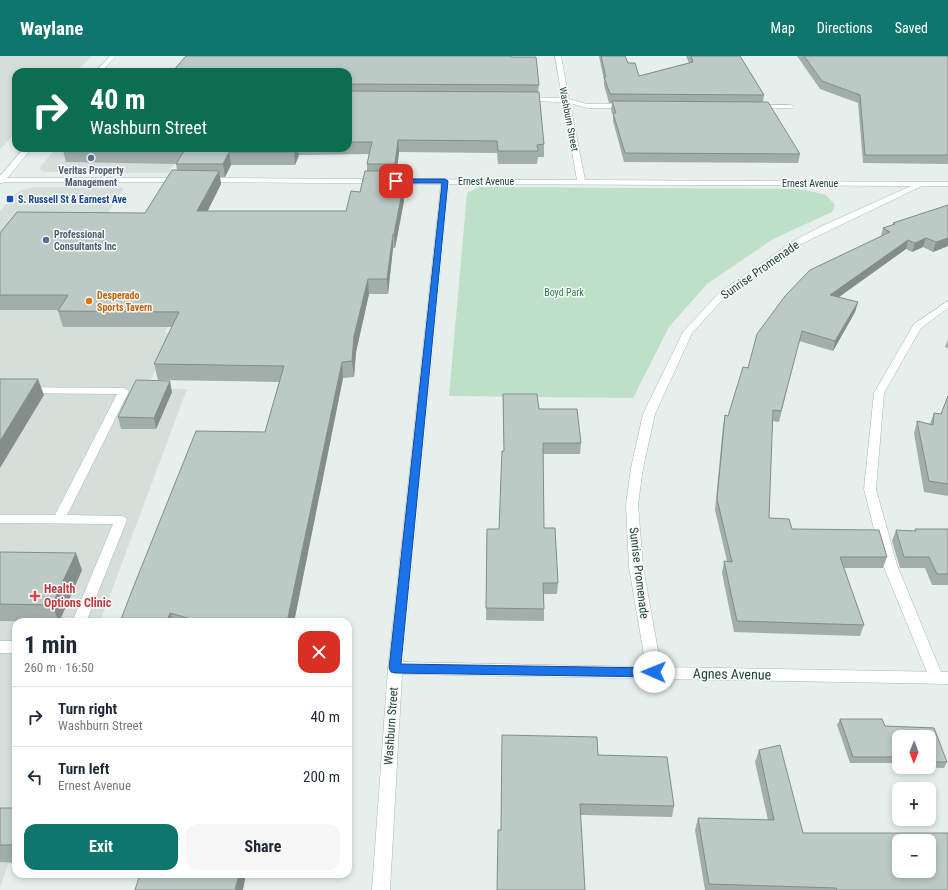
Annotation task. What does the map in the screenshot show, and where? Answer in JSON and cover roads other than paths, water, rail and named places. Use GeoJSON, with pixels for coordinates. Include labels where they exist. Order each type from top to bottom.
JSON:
{"type":"FeatureCollection","features":[{"type":"Feature","properties":{"kind":"street"},"geometry":{"type":"LineString","coordinates":[[102,68],[113,56]]}},
{"type":"Feature","properties":{"kind":"street","name":"Washburn Street"},"geometry":{"type":"LineString","coordinates":[[558,56],[581,181]]}},
{"type":"Feature","properties":{"kind":"street"},"geometry":{"type":"LineString","coordinates":[[519,99],[565,100],[587,106],[634,106]]}},
{"type":"Feature","properties":{"kind":"street"},"geometry":{"type":"LineString","coordinates":[[752,107],[791,107]]}},
{"type":"Feature","properties":{"kind":"street"},"geometry":{"type":"LineString","coordinates":[[0,180],[24,152]]}},
{"type":"Feature","properties":{"kind":"street","name":"Ernest Avenue"},"geometry":{"type":"LineString","coordinates":[[0,180],[581,181],[948,184]]}},
{"type":"Feature","properties":{"kind":"street","name":"Washburn Street"},"geometry":{"type":"LineString","coordinates":[[381,890],[395,668],[445,181]]}},
{"type":"Feature","properties":{"kind":"street","name":"Sunrise Promenade"},"geometry":{"type":"LineString","coordinates":[[654,672],[636,567],[632,504],[637,468],[649,414],[688,332],[723,294],[798,242],[825,228],[923,184]]}},
{"type":"Feature","properties":{"kind":"street"},"geometry":{"type":"LineString","coordinates":[[942,678],[890,565],[870,489],[879,393],[917,326],[948,304]]}},
{"type":"Feature","properties":{"kind":"street"},"geometry":{"type":"LineString","coordinates":[[0,390],[124,391],[59,519]]}},
{"type":"Feature","properties":{"kind":"street"},"geometry":{"type":"LineString","coordinates":[[0,518],[121,520],[81,618]]}},
{"type":"Feature","properties":{"kind":"street"},"geometry":{"type":"LineString","coordinates":[[0,647],[12,647]]}},
{"type":"Feature","properties":{"kind":"street","name":"Agnes Avenue"},"geometry":{"type":"LineString","coordinates":[[395,668],[942,678]]}},
{"type":"Feature","properties":{"kind":"place","name":"Veritas Property Management"},"geometry":{"type":"Point","coordinates":[91,158]}},
{"type":"Feature","properties":{"kind":"place","name":"S. Russell St & Earnest Ave"},"geometry":{"type":"Point","coordinates":[10,199]}},
{"type":"Feature","properties":{"kind":"place","name":"Professional Consultants Inc"},"geometry":{"type":"Point","coordinates":[46,240]}},
{"type":"Feature","properties":{"kind":"place","name":"Desperado Sports Tavern"},"geometry":{"type":"Point","coordinates":[89,301]}},
{"type":"Feature","properties":{"kind":"place","name":"Health Options Clinic"},"geometry":{"type":"Point","coordinates":[35,596]}},
{"type":"Feature","properties":{"kind":"park label","name":"Boyd Park"},"geometry":{"type":"Point","coordinates":[564,292]}}]}
